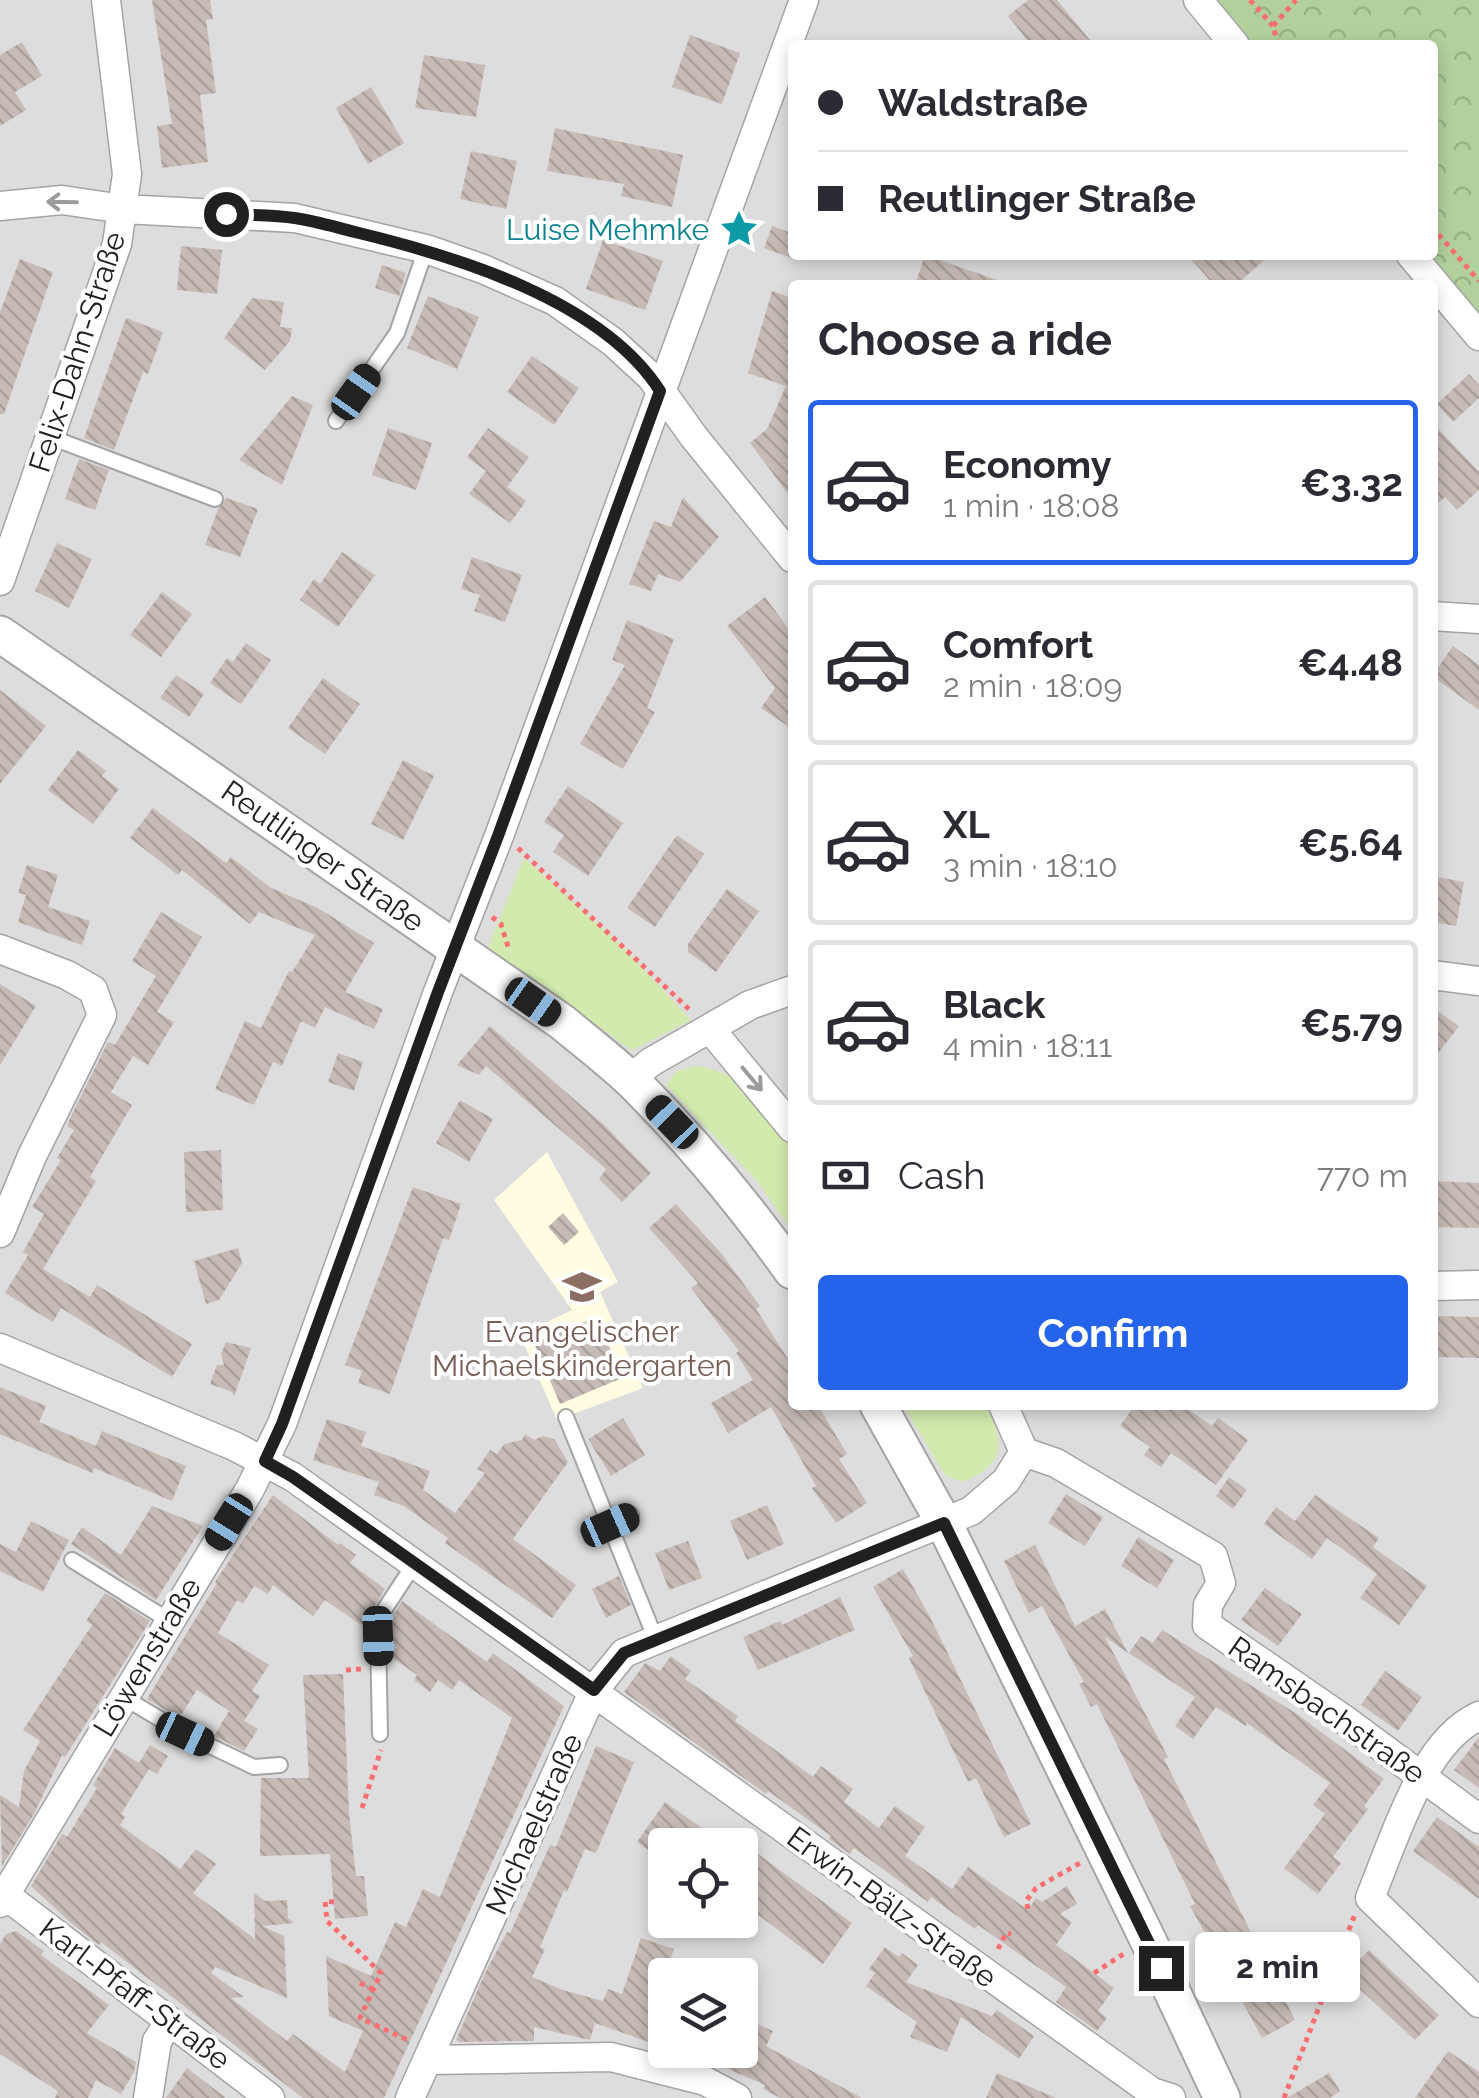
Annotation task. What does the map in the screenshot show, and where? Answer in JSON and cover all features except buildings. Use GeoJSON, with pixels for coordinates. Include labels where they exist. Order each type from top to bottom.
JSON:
{"type":"FeatureCollection","features":[{"type":"Feature","properties":{"kind":"street","name":"Felix-Dahn-Straße"},"geometry":{"type":"LineString","coordinates":[[0,580],[117,244],[127,174],[106,0]]}},
{"type":"Feature","properties":{"kind":"street","name":"Löwenstraße"},"geometry":{"type":"LineString","coordinates":[[789,40],[804,0]]}},
{"type":"Feature","properties":{"kind":"street"},"geometry":{"type":"LineString","coordinates":[[1198,0],[1232,40]]}},
{"type":"Feature","properties":{"kind":"street","name":"Löwenstraße"},"geometry":{"type":"LineString","coordinates":[[2,1896],[265,1461],[282,1424],[788,43]]}},
{"type":"Feature","properties":{"kind":"street"},"geometry":{"type":"LineString","coordinates":[[0,206],[62,200],[123,209],[295,218],[426,249],[483,269],[555,301],[613,342],[651,376],[788,553]]}},
{"type":"Feature","properties":{"kind":"street"},"geometry":{"type":"LineString","coordinates":[[1415,260],[1432,280]]}},
{"type":"Feature","properties":{"kind":"street"},"geometry":{"type":"LineString","coordinates":[[1438,287],[1479,336]]}},
{"type":"Feature","properties":{"kind":"street"},"geometry":{"type":"LineString","coordinates":[[1438,616],[1479,619]]}},
{"type":"Feature","properties":{"kind":"street","name":"Reutlinger Straße"},"geometry":{"type":"LineString","coordinates":[[0,634],[562,1022],[630,1079],[745,1206],[788,1265]]}},
{"type":"Feature","properties":{"kind":"street"},"geometry":{"type":"LineString","coordinates":[[0,949],[67,975],[93,990],[102,1015],[32,1156],[0,1234]]}},
{"type":"Feature","properties":{"kind":"street"},"geometry":{"type":"LineString","coordinates":[[1438,975],[1479,981]]}},
{"type":"Feature","properties":{"kind":"street"},"geometry":{"type":"LineString","coordinates":[[630,1079],[651,1062],[750,1006],[788,992]]}},
{"type":"Feature","properties":{"kind":"street"},"geometry":{"type":"LineString","coordinates":[[711,1030],[788,1123]]}},
{"type":"Feature","properties":{"kind":"street"},"geometry":{"type":"LineString","coordinates":[[1438,1286],[1479,1285]]}},
{"type":"Feature","properties":{"kind":"street","name":"Erwin-Bälz-Straße"},"geometry":{"type":"LineString","coordinates":[[0,1348],[265,1461],[594,1690],[1152,2092],[1170,2098]]}},
{"type":"Feature","properties":{"kind":"street"},"geometry":{"type":"LineString","coordinates":[[881,1410],[944,1523],[1134,1910],[1216,2096]]}},
{"type":"Feature","properties":{"kind":"street"},"geometry":{"type":"LineString","coordinates":[[944,1523],[980,1506],[1006,1481],[1024,1452],[1005,1410]]}},
{"type":"Feature","properties":{"kind":"street","name":"Ramsbachstraße"},"geometry":{"type":"LineString","coordinates":[[1024,1452],[1056,1463],[1213,1556],[1221,1582],[1208,1605],[1206,1626],[1479,1819]]}},
{"type":"Feature","properties":{"kind":"street","name":"Michaelstraße"},"geometry":{"type":"LineString","coordinates":[[410,2098],[594,1690],[624,1653],[944,1523]]}},
{"type":"Feature","properties":{"kind":"street"},"geometry":{"type":"LineString","coordinates":[[1479,1716],[1462,1724],[1422,1776],[1370,1898],[1479,2002]]}},
{"type":"Feature","properties":{"kind":"street","name":"Karl-Pfaff-Straße"},"geometry":{"type":"LineString","coordinates":[[2,1896],[270,2098]]}},
{"type":"Feature","properties":{"kind":"street"},"geometry":{"type":"LineString","coordinates":[[148,2098],[157,2041],[169,2022]]}},
{"type":"Feature","properties":{"kind":"street"},"geometry":{"type":"LineString","coordinates":[[429,2055],[611,2056],[705,2081],[736,2098]]}},
{"type":"Feature","properties":{"kind":"lane"},"geometry":{"type":"LineString","coordinates":[[336,422],[397,334],[426,249]]}},
{"type":"Feature","properties":{"kind":"lane"},"geometry":{"type":"LineString","coordinates":[[50,437],[215,498]]}},
{"type":"Feature","properties":{"kind":"lane"},"geometry":{"type":"LineString","coordinates":[[566,1417],[656,1640]]}},
{"type":"Feature","properties":{"kind":"lane"},"geometry":{"type":"LineString","coordinates":[[610,1525],[632,1515]]}},
{"type":"Feature","properties":{"kind":"lane"},"geometry":{"type":"LineString","coordinates":[[72,1560],[168,1620]]}},
{"type":"Feature","properties":{"kind":"lane"},"geometry":{"type":"LineString","coordinates":[[380,1734],[378,1636],[384,1610],[415,1564]]}},
{"type":"Feature","properties":{"kind":"lane"},"geometry":{"type":"LineString","coordinates":[[122,1697],[185,1734],[254,1767],[280,1765]]}},
{"type":"Feature","properties":{"kind":"path"},"geometry":{"type":"LineString","coordinates":[[1250,0],[1273,26],[1277,40]]}},
{"type":"Feature","properties":{"kind":"path"},"geometry":{"type":"LineString","coordinates":[[1273,26],[1296,0]]}},
{"type":"Feature","properties":{"kind":"path"},"geometry":{"type":"LineString","coordinates":[[1438,234],[1479,281]]}},
{"type":"Feature","properties":{"kind":"path"},"geometry":{"type":"LineString","coordinates":[[498,836],[519,849],[711,1030]]}},
{"type":"Feature","properties":{"kind":"path"},"geometry":{"type":"LineString","coordinates":[[362,1808],[382,1747],[380,1734]]}},
{"type":"Feature","properties":{"kind":"path"},"geometry":{"type":"LineString","coordinates":[[1028,1909],[1026,1901],[1036,1888],[1059,1875]]}},
{"type":"Feature","properties":{"kind":"path"},"geometry":{"type":"LineString","coordinates":[[1284,2098],[1358,1907],[1370,1898]]}},
{"type":"Feature","properties":{"kind":"path"},"geometry":{"type":"LineString","coordinates":[[334,1902],[325,1901],[327,1921],[381,1972],[360,2018],[429,2055]]}},
{"type":"Feature","properties":{"kind":"path"},"geometry":{"type":"LineString","coordinates":[[997,1947],[1006,1933],[1011,1934]]}},
{"type":"Feature","properties":{"kind":"path"},"geometry":{"type":"LineString","coordinates":[[360,1984],[373,1989]]}},
{"type":"Feature","properties":{"kind":"shaded area"},"geometry":{"type":"Polygon","coordinates":[[[0,0],[1192,0],[1227,40],[788,40],[788,260],[1415,260],[1432,280],[788,280],[788,1410],[1438,1410],[1438,287],[1479,336],[1479,2098],[0,2098],[0,0]]]}},
{"type":"Feature","properties":{"kind":"shaded area","name":"Evangelischer Michaelskindergarten"},"geometry":{"type":"Polygon","coordinates":[[[547,1152],[618,1282],[600,1292],[643,1388],[557,1420],[520,1335],[572,1310],[494,1200],[547,1152]]]}},
{"type":"Feature","properties":{"kind":"green space"},"geometry":{"type":"Polygon","coordinates":[[[1192,0],[1479,0],[1479,336],[1438,287],[1438,280],[1432,280],[1415,260],[1438,260],[1438,40],[1227,40],[1192,0]]]}},
{"type":"Feature","properties":{"kind":"green space"},"geometry":{"type":"Polygon","coordinates":[[[524,858],[619,943],[691,1020],[632,1050],[487,950],[524,858]]]}},
{"type":"Feature","properties":{"kind":"green space"},"geometry":{"type":"Polygon","coordinates":[[[695,1066],[726,1075],[751,1094],[788,1138],[788,1225],[756,1180],[666,1085],[677,1071],[695,1066]]]}},
{"type":"Feature","properties":{"kind":"green space"},"geometry":{"type":"Polygon","coordinates":[[[906,1410],[988,1410],[998,1442],[994,1460],[962,1482],[945,1475],[906,1410]]]}},
{"type":"Feature","properties":{"kind":"place","name":"Luise Mehmke"},"geometry":{"type":"Point","coordinates":[739,229]}},
{"type":"Feature","properties":{"kind":"place","name":"Evangelischer Michaelskindergarten"},"geometry":{"type":"Point","coordinates":[582,1287]}},
{"type":"Feature","properties":{"kind":"route"},"geometry":{"type":"LineString","coordinates":[[226,214],[295,218],[426,249],[483,269],[555,301],[613,342],[651,376],[660,391],[282,1424],[265,1461],[594,1690],[624,1653],[944,1523],[1161,1968]]}}]}
